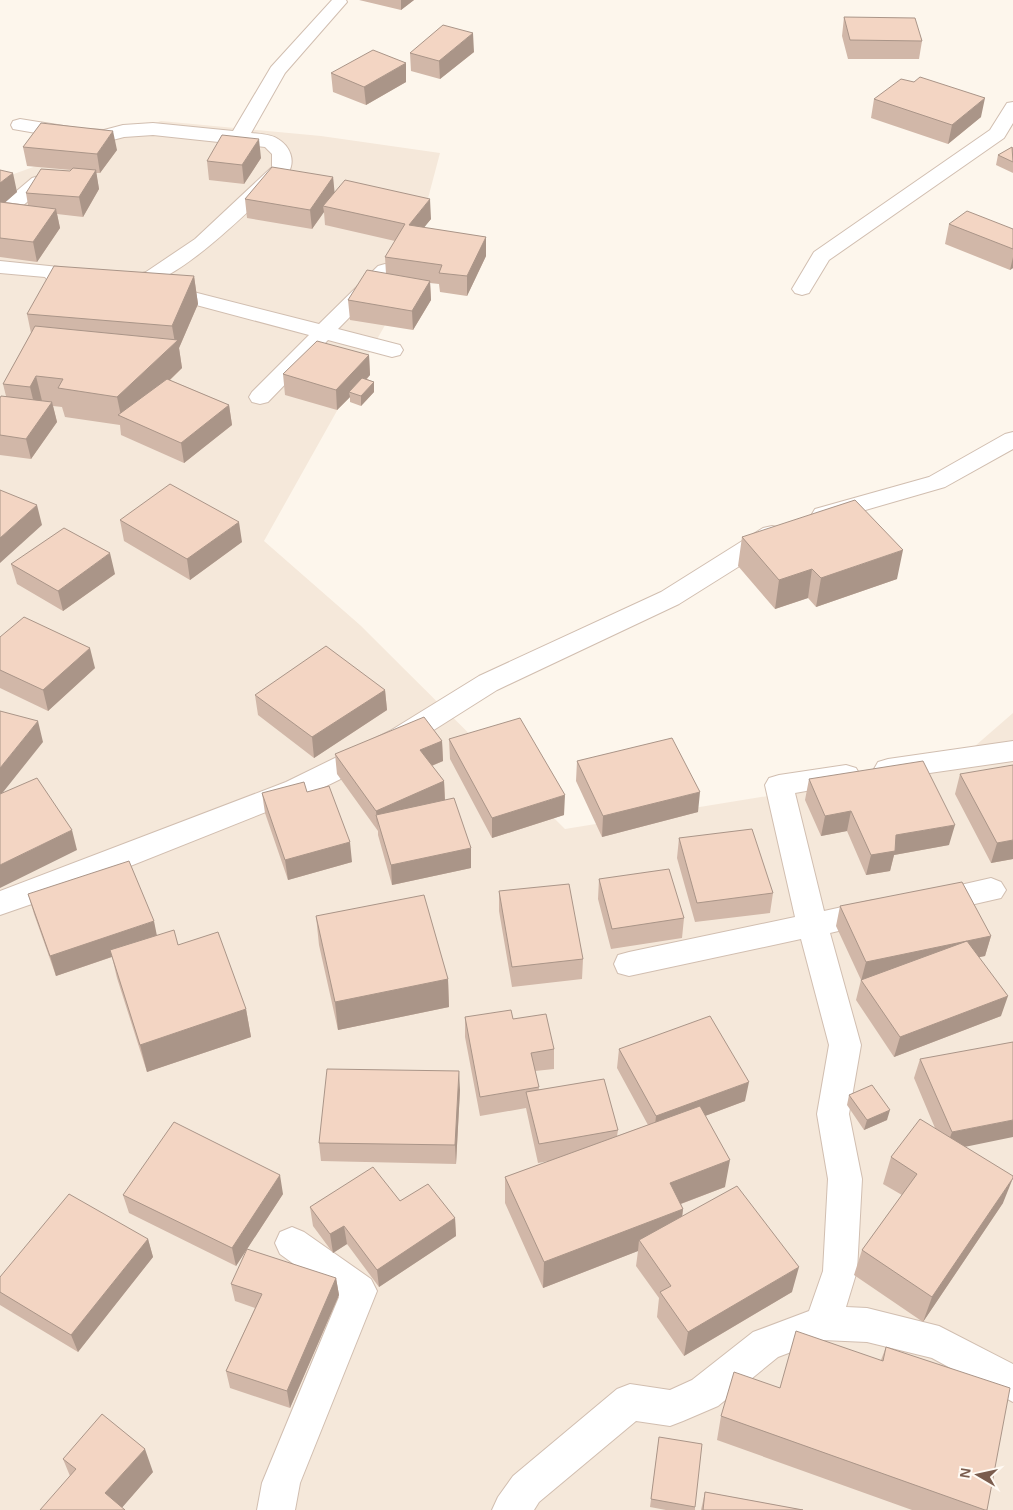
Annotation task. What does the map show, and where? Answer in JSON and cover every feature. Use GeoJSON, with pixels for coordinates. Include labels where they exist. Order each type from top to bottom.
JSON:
{"type":"FeatureCollection","features":[{"type":"Feature","properties":{"kind":"street"},"geometry":{"type":"LineString","coordinates":[[239,138],[277,71],[338,2]]}},
{"type":"Feature","properties":{"kind":"street"},"geometry":{"type":"LineString","coordinates":[[802,289],[820,256],[997,134],[1013,107]]}},
{"type":"Feature","properties":{"kind":"street"},"geometry":{"type":"LineString","coordinates":[[20,125],[82,135],[105,136],[123,131],[154,129],[239,138],[272,142],[282,153],[281,169],[202,243],[154,276],[117,286],[108,285]]}},
{"type":"Feature","properties":{"kind":"street"},"geometry":{"type":"LineString","coordinates":[[0,215],[39,182]]}},
{"type":"Feature","properties":{"kind":"street"},"geometry":{"type":"LineString","coordinates":[[0,267],[52,271],[70,283],[48,304]]}},
{"type":"Feature","properties":{"kind":"street"},"geometry":{"type":"LineString","coordinates":[[260,397],[323,330],[385,270]]}},
{"type":"Feature","properties":{"kind":"street"},"geometry":{"type":"LineString","coordinates":[[131,282],[323,330],[392,350]]}},
{"type":"Feature","properties":{"kind":"street"},"geometry":{"type":"LineString","coordinates":[[0,903],[63,882],[296,789],[400,738],[488,683],[670,598],[783,527],[881,496],[937,482],[1013,439]]}},
{"type":"Feature","properties":{"kind":"street"},"geometry":{"type":"LineString","coordinates":[[823,1323],[840,1271],[845,1179],[833,1114],[845,1045],[812,924],[779,785],[1013,751]]}},
{"type":"Feature","properties":{"kind":"street"},"geometry":{"type":"LineString","coordinates":[[629,964],[812,924],[991,890]]}},
{"type":"Feature","properties":{"kind":"street"},"geometry":{"type":"LineString","coordinates":[[276,1510],[281,1483],[359,1291],[292,1243]]}},
{"type":"Feature","properties":{"kind":"street"},"geometry":{"type":"LineString","coordinates":[[511,1510],[526,1489],[630,1402],[670,1408],[705,1393],[766,1344],[823,1323],[867,1325],[939,1343],[1013,1384]]}},
{"type":"Feature","properties":{"kind":"shaded area"},"geometry":{"type":"Polygon","coordinates":[[[161,121],[321,136],[440,153],[403,293],[264,541],[360,625],[565,829],[952,766],[1013,713],[1013,1510],[0,1510],[0,179],[161,121]]]}},
{"type":"Feature","properties":{"kind":"building"},"geometry":{"type":"Polygon","coordinates":[[[844,17],[915,18],[922,41],[850,40],[844,17]]]}},
{"type":"Feature","properties":{"kind":"building"},"geometry":{"type":"Polygon","coordinates":[[[443,25],[473,33],[439,61],[410,53],[443,25]]]}},
{"type":"Feature","properties":{"kind":"building"},"geometry":{"type":"Polygon","coordinates":[[[373,50],[406,63],[364,87],[331,73],[373,50]]]}},
{"type":"Feature","properties":{"kind":"building"},"geometry":{"type":"Polygon","coordinates":[[[920,77],[985,98],[952,125],[874,99],[901,79],[914,82],[920,77]]]}},
{"type":"Feature","properties":{"kind":"building"},"geometry":{"type":"Polygon","coordinates":[[[41,123],[113,131],[97,154],[23,147],[41,123]]]}},
{"type":"Feature","properties":{"kind":"building"},"geometry":{"type":"Polygon","coordinates":[[[222,135],[259,139],[242,165],[207,161],[222,135]]]}},
{"type":"Feature","properties":{"kind":"building"},"geometry":{"type":"Polygon","coordinates":[[[1012,147],[1013,162],[998,155],[1012,147]]]}},
{"type":"Feature","properties":{"kind":"building"},"geometry":{"type":"Polygon","coordinates":[[[272,167],[333,177],[310,210],[245,199],[272,167]]]}},
{"type":"Feature","properties":{"kind":"building"},"geometry":{"type":"Polygon","coordinates":[[[73,168],[96,170],[79,197],[26,193],[41,169],[70,171],[73,168]]]}},
{"type":"Feature","properties":{"kind":"building"},"geometry":{"type":"Polygon","coordinates":[[[0,170],[13,173],[0,183],[0,170]]]}},
{"type":"Feature","properties":{"kind":"building"},"geometry":{"type":"Polygon","coordinates":[[[345,180],[430,199],[409,225],[486,237],[467,276],[439,273],[442,265],[385,257],[405,224],[323,206],[345,180]]]}},
{"type":"Feature","properties":{"kind":"building"},"geometry":{"type":"Polygon","coordinates":[[[0,202],[56,209],[33,242],[0,238],[0,202]]]}},
{"type":"Feature","properties":{"kind":"building"},"geometry":{"type":"Polygon","coordinates":[[[967,211],[1013,229],[1013,249],[949,224],[967,211]]]}},
{"type":"Feature","properties":{"kind":"building"},"geometry":{"type":"Polygon","coordinates":[[[54,266],[194,276],[172,326],[27,314],[54,266]]]}},
{"type":"Feature","properties":{"kind":"building"},"geometry":{"type":"Polygon","coordinates":[[[367,270],[430,281],[412,311],[348,300],[367,270]]]}},
{"type":"Feature","properties":{"kind":"building"},"geometry":{"type":"Polygon","coordinates":[[[35,326],[178,340],[117,397],[58,388],[63,379],[36,376],[30,387],[3,384],[35,326]]]}},
{"type":"Feature","properties":{"kind":"building"},"geometry":{"type":"Polygon","coordinates":[[[317,341],[369,355],[336,390],[283,374],[317,341]]]}},
{"type":"Feature","properties":{"kind":"building"},"geometry":{"type":"Polygon","coordinates":[[[362,378],[374,382],[361,396],[349,392],[362,378]]]}},
{"type":"Feature","properties":{"kind":"building"},"geometry":{"type":"Polygon","coordinates":[[[167,379],[229,405],[181,443],[118,415],[167,379]]]}},
{"type":"Feature","properties":{"kind":"building"},"geometry":{"type":"Polygon","coordinates":[[[1,396],[52,402],[26,439],[0,435],[1,396]]]}},
{"type":"Feature","properties":{"kind":"building"},"geometry":{"type":"Polygon","coordinates":[[[170,484],[239,522],[187,559],[120,520],[170,484]]]}},
{"type":"Feature","properties":{"kind":"building"},"geometry":{"type":"Polygon","coordinates":[[[0,490],[37,505],[0,538],[0,490]]]}},
{"type":"Feature","properties":{"kind":"building"},"geometry":{"type":"Polygon","coordinates":[[[855,500],[903,550],[821,578],[812,569],[779,580],[742,537],[855,500]]]}},
{"type":"Feature","properties":{"kind":"building"},"geometry":{"type":"Polygon","coordinates":[[[64,528],[110,553],[58,591],[11,564],[64,528]]]}},
{"type":"Feature","properties":{"kind":"building"},"geometry":{"type":"Polygon","coordinates":[[[24,617],[90,648],[43,690],[0,670],[0,637],[24,617]]]}},
{"type":"Feature","properties":{"kind":"building"},"geometry":{"type":"Polygon","coordinates":[[[326,646],[385,690],[312,737],[255,695],[326,646]]]}},
{"type":"Feature","properties":{"kind":"building"},"geometry":{"type":"Polygon","coordinates":[[[0,711],[38,721],[0,768],[0,711]]]}},
{"type":"Feature","properties":{"kind":"building"},"geometry":{"type":"Polygon","coordinates":[[[424,717],[442,741],[420,750],[444,781],[376,811],[335,754],[424,717]]]}},
{"type":"Feature","properties":{"kind":"building"},"geometry":{"type":"Polygon","coordinates":[[[520,718],[565,795],[492,818],[449,739],[520,718]]]}},
{"type":"Feature","properties":{"kind":"building"},"geometry":{"type":"Polygon","coordinates":[[[672,738],[700,792],[603,816],[577,761],[672,738]]]}},
{"type":"Feature","properties":{"kind":"building"},"geometry":{"type":"Polygon","coordinates":[[[923,761],[955,825],[896,835],[895,851],[871,855],[851,811],[825,816],[809,779],[923,761]]]}},
{"type":"Feature","properties":{"kind":"building"},"geometry":{"type":"Polygon","coordinates":[[[1013,765],[1013,840],[997,843],[960,774],[1013,765]]]}},
{"type":"Feature","properties":{"kind":"building"},"geometry":{"type":"Polygon","coordinates":[[[37,778],[72,830],[0,865],[0,794],[37,778]]]}},
{"type":"Feature","properties":{"kind":"building"},"geometry":{"type":"Polygon","coordinates":[[[304,782],[307,792],[329,786],[350,842],[285,860],[262,793],[304,782]]]}},
{"type":"Feature","properties":{"kind":"building"},"geometry":{"type":"Polygon","coordinates":[[[454,798],[471,848],[391,865],[376,815],[454,798]]]}},
{"type":"Feature","properties":{"kind":"building"},"geometry":{"type":"Polygon","coordinates":[[[752,829],[773,893],[697,903],[679,838],[752,829]]]}},
{"type":"Feature","properties":{"kind":"building"},"geometry":{"type":"Polygon","coordinates":[[[129,861],[154,921],[50,956],[28,894],[129,861]]]}},
{"type":"Feature","properties":{"kind":"building"},"geometry":{"type":"Polygon","coordinates":[[[669,869],[684,918],[612,929],[599,879],[669,869]]]}},
{"type":"Feature","properties":{"kind":"building"},"geometry":{"type":"Polygon","coordinates":[[[962,882],[991,936],[866,962],[840,906],[962,882]]]}},
{"type":"Feature","properties":{"kind":"building"},"geometry":{"type":"Polygon","coordinates":[[[569,884],[583,959],[512,967],[499,891],[569,884]]]}},
{"type":"Feature","properties":{"kind":"building"},"geometry":{"type":"Polygon","coordinates":[[[424,895],[448,979],[335,1002],[316,916],[424,895]]]}},
{"type":"Feature","properties":{"kind":"building"},"geometry":{"type":"Polygon","coordinates":[[[174,930],[178,945],[218,932],[246,1009],[140,1045],[110,950],[174,930]]]}},
{"type":"Feature","properties":{"kind":"building"},"geometry":{"type":"Polygon","coordinates":[[[967,941],[1008,996],[900,1037],[861,980],[967,941]]]}},
{"type":"Feature","properties":{"kind":"building"},"geometry":{"type":"Polygon","coordinates":[[[511,1010],[513,1019],[546,1014],[554,1049],[531,1053],[539,1087],[480,1097],[465,1017],[511,1010]]]}},
{"type":"Feature","properties":{"kind":"building"},"geometry":{"type":"Polygon","coordinates":[[[710,1016],[749,1082],[656,1116],[619,1049],[710,1016]]]}},
{"type":"Feature","properties":{"kind":"building"},"geometry":{"type":"Polygon","coordinates":[[[1013,1042],[1013,1120],[952,1132],[920,1059],[1013,1042]]]}},
{"type":"Feature","properties":{"kind":"building"},"geometry":{"type":"Polygon","coordinates":[[[327,1069],[459,1071],[455,1145],[319,1143],[327,1069]]]}},
{"type":"Feature","properties":{"kind":"building"},"geometry":{"type":"Polygon","coordinates":[[[604,1079],[618,1130],[539,1144],[526,1092],[604,1079]]]}},
{"type":"Feature","properties":{"kind":"building"},"geometry":{"type":"Polygon","coordinates":[[[872,1085],[890,1110],[867,1120],[849,1095],[872,1085]]]}},
{"type":"Feature","properties":{"kind":"building"},"geometry":{"type":"Polygon","coordinates":[[[700,1106],[730,1160],[670,1183],[683,1209],[544,1262],[505,1177],[700,1106]]]}},
{"type":"Feature","properties":{"kind":"building"},"geometry":{"type":"Polygon","coordinates":[[[920,1119],[1013,1176],[932,1297],[862,1250],[917,1174],[891,1157],[920,1119]]]}},
{"type":"Feature","properties":{"kind":"building"},"geometry":{"type":"Polygon","coordinates":[[[174,1122],[280,1175],[232,1248],[123,1195],[174,1122]]]}},
{"type":"Feature","properties":{"kind":"building"},"geometry":{"type":"Polygon","coordinates":[[[373,1167],[400,1201],[428,1184],[455,1218],[377,1270],[344,1226],[330,1234],[310,1207],[373,1167]]]}},
{"type":"Feature","properties":{"kind":"building"},"geometry":{"type":"Polygon","coordinates":[[[737,1186],[799,1267],[688,1332],[660,1292],[671,1286],[639,1240],[737,1186]]]}},
{"type":"Feature","properties":{"kind":"building"},"geometry":{"type":"Polygon","coordinates":[[[69,1194],[148,1239],[71,1335],[0,1292],[0,1277],[69,1194]]]}},
{"type":"Feature","properties":{"kind":"building"},"geometry":{"type":"Polygon","coordinates":[[[247,1249],[336,1278],[287,1391],[226,1371],[262,1294],[231,1284],[247,1249]]]}},
{"type":"Feature","properties":{"kind":"building"},"geometry":{"type":"Polygon","coordinates":[[[796,1331],[883,1361],[886,1347],[1010,1388],[987,1510],[721,1416],[734,1372],[780,1388],[796,1331]]]}},
{"type":"Feature","properties":{"kind":"building"},"geometry":{"type":"Polygon","coordinates":[[[102,1414],[145,1449],[105,1493],[125,1510],[40,1510],[76,1469],[63,1459],[102,1414]]]}},
{"type":"Feature","properties":{"kind":"building"},"geometry":{"type":"Polygon","coordinates":[[[659,1437],[702,1444],[695,1507],[651,1499],[659,1437]]]}},
{"type":"Feature","properties":{"kind":"building"},"geometry":{"type":"Polygon","coordinates":[[[705,1492],[803,1510],[703,1510],[705,1492]]]}}]}
